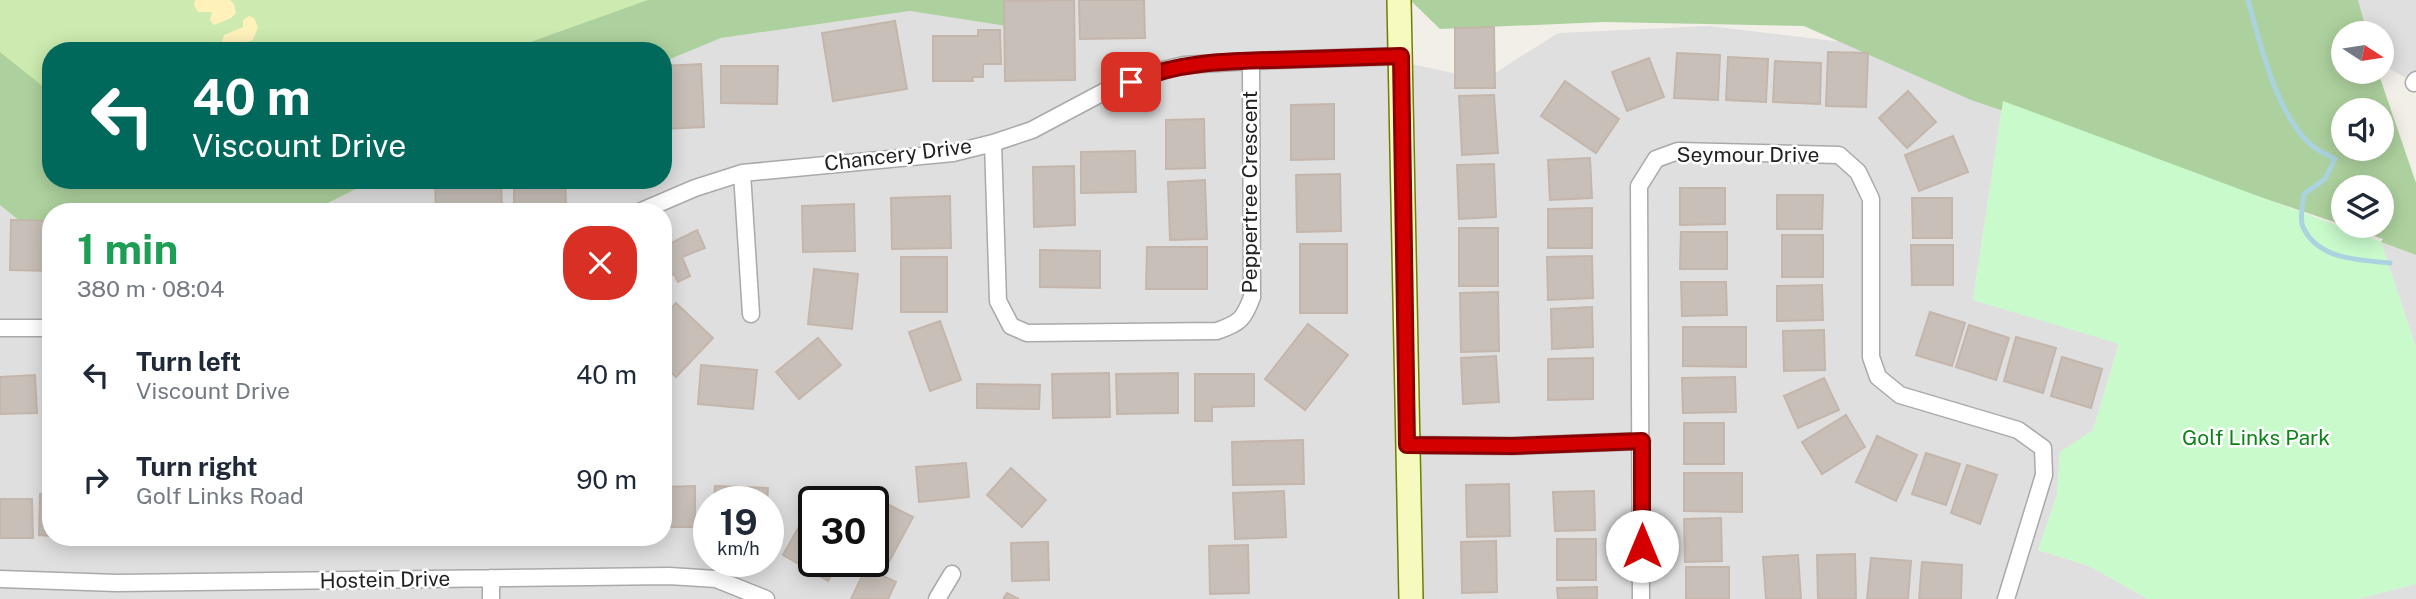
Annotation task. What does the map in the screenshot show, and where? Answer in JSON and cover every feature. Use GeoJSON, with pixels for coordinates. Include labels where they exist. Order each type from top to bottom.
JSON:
{"type":"FeatureCollection","features":[{"type":"Feature","properties":{"kind":"main road"},"geometry":{"type":"LineString","coordinates":[[1399,0],[1411,599]]}},
{"type":"Feature","properties":{"kind":"street","name":"Chancery Drive"},"geometry":{"type":"LineString","coordinates":[[660,203],[742,173],[953,153],[993,143],[1032,130],[1111,89],[1150,73],[1184,65],[1401,56]]}},
{"type":"Feature","properties":{"kind":"street","name":"Peppertree Crescent"},"geometry":{"type":"LineString","coordinates":[[993,143],[998,301],[1011,326],[1027,333],[1217,331],[1237,324],[1246,314],[1252,297],[1251,61]]}},
{"type":"Feature","properties":{"kind":"street","name":"Seymour Drive"},"geometry":{"type":"LineString","coordinates":[[1641,599],[1639,186],[1656,159],[1678,151],[1839,155],[1858,172],[1871,199],[1871,357],[1878,377],[1900,395],[2018,430],[2043,448],[2044,475],[2006,599]]}},
{"type":"Feature","properties":{"kind":"street"},"geometry":{"type":"LineString","coordinates":[[742,173],[751,314]]}},
{"type":"Feature","properties":{"kind":"street"},"geometry":{"type":"LineString","coordinates":[[0,328],[42,328]]}},
{"type":"Feature","properties":{"kind":"street"},"geometry":{"type":"LineString","coordinates":[[1407,445],[1512,446],[1642,441]]}},
{"type":"Feature","properties":{"kind":"street"},"geometry":{"type":"LineString","coordinates":[[937,599],[952,574]]}},
{"type":"Feature","properties":{"kind":"street","name":"Hostein Drive"},"geometry":{"type":"LineString","coordinates":[[0,579],[117,591],[669,576],[716,579],[766,599]]}},
{"type":"Feature","properties":{"kind":"street"},"geometry":{"type":"LineString","coordinates":[[491,579],[491,599]]}},
{"type":"Feature","properties":{"kind":"shaded area"},"geometry":{"type":"Polygon","coordinates":[[[1064,0],[1404,0],[1407,63],[1484,80],[1558,33],[1709,26],[1987,59],[2003,101],[1973,300],[2119,343],[2093,430],[2060,453],[2057,495],[2038,550],[2089,566],[2148,599],[0,599],[0,205],[42,236],[42,546],[672,546],[672,203],[328,203],[356,189],[672,189],[672,58],[721,38],[910,11],[1006,26],[1064,0]]]}},
{"type":"Feature","properties":{"kind":"shaded area"},"geometry":{"type":"Polygon","coordinates":[[[2357,0],[2416,0],[2416,84],[2394,71],[2394,21],[2363,21],[2357,0]]]}},
{"type":"Feature","properties":{"kind":"shaded area"},"geometry":{"type":"Polygon","coordinates":[[[2381,242],[2416,255],[2416,348],[2381,242]]]}},
{"type":"Feature","properties":{"kind":"shaded area"},"geometry":{"type":"Polygon","coordinates":[[[2416,584],[2416,599],[2357,599],[2416,584]]]}},
{"type":"Feature","properties":{"kind":"green space"},"geometry":{"type":"Polygon","coordinates":[[[0,0],[868,0],[658,42],[42,42],[42,189],[104,189],[186,203],[120,203],[0,194],[0,0]]]}},
{"type":"Feature","properties":{"kind":"green space"},"geometry":{"type":"Polygon","coordinates":[[[648,0],[1064,0],[1006,26],[910,11],[721,38],[672,58],[672,42],[530,42],[648,0]]]}},
{"type":"Feature","properties":{"kind":"green space"},"geometry":{"type":"Polygon","coordinates":[[[1410,0],[2358,0],[2364,21],[2331,21],[2331,84],[2382,84],[2387,98],[2331,98],[2331,161],[2394,161],[2394,119],[2416,183],[2416,255],[2381,242],[2383,239],[2380,238],[2394,238],[2394,175],[2331,175],[2331,221],[1971,100],[1804,26],[1604,22],[1440,29],[1410,0]]]}},
{"type":"Feature","properties":{"kind":"green space"},"geometry":{"type":"Polygon","coordinates":[[[0,52],[42,86],[42,189],[356,189],[328,203],[42,203],[42,236],[37,235],[0,205],[0,52]]]}},
{"type":"Feature","properties":{"kind":"green space","name":"Golf Links Park"},"geometry":{"type":"Polygon","coordinates":[[[2003,101],[2331,223],[2331,238],[2370,238],[2381,242],[2416,348],[2416,584],[2357,599],[2148,599],[2089,566],[2038,550],[2057,495],[2060,452],[2093,430],[2119,344],[1973,300],[2003,101]]]}},
{"type":"Feature","properties":{"kind":"sand"},"geometry":{"type":"Polygon","coordinates":[[[195,0],[230,0],[236,13],[214,25],[210,20],[212,12],[198,12],[194,5],[195,0]]]}},
{"type":"Feature","properties":{"kind":"sand"},"geometry":{"type":"Polygon","coordinates":[[[249,16],[254,18],[258,27],[253,40],[223,42],[224,35],[243,27],[243,20],[249,16]]]}},
{"type":"Feature","properties":{"kind":"building"},"geometry":{"type":"Polygon","coordinates":[[[1074,0],[1075,80],[1005,81],[1004,1],[1074,0]]]}},
{"type":"Feature","properties":{"kind":"building"},"geometry":{"type":"Polygon","coordinates":[[[1079,0],[1144,0],[1145,38],[1080,39],[1079,0]]]}},
{"type":"Feature","properties":{"kind":"building"},"geometry":{"type":"Polygon","coordinates":[[[895,21],[907,89],[833,101],[822,33],[895,21]]]}},
{"type":"Feature","properties":{"kind":"building"},"geometry":{"type":"Polygon","coordinates":[[[1494,27],[1495,88],[1455,88],[1455,28],[1494,27]]]}},
{"type":"Feature","properties":{"kind":"building"},"geometry":{"type":"Polygon","coordinates":[[[978,30],[1000,30],[1001,64],[983,64],[983,77],[972,77],[973,81],[933,81],[933,36],[978,36],[978,30]]]}},
{"type":"Feature","properties":{"kind":"building"},"geometry":{"type":"Polygon","coordinates":[[[1828,52],[1868,53],[1866,107],[1826,106],[1828,52]]]}},
{"type":"Feature","properties":{"kind":"building"},"geometry":{"type":"Polygon","coordinates":[[[1677,53],[1720,55],[1718,100],[1674,98],[1677,53]]]}},
{"type":"Feature","properties":{"kind":"building"},"geometry":{"type":"Polygon","coordinates":[[[1728,57],[1768,59],[1766,102],[1726,100],[1728,57]]]}},
{"type":"Feature","properties":{"kind":"building"},"geometry":{"type":"Polygon","coordinates":[[[1649,58],[1664,97],[1627,111],[1612,72],[1649,58]]]}},
{"type":"Feature","properties":{"kind":"building"},"geometry":{"type":"Polygon","coordinates":[[[1775,61],[1821,63],[1820,104],[1773,102],[1775,61]]]}},
{"type":"Feature","properties":{"kind":"building"},"geometry":{"type":"Polygon","coordinates":[[[701,64],[704,127],[672,129],[672,66],[701,64]]]}},
{"type":"Feature","properties":{"kind":"building"},"geometry":{"type":"Polygon","coordinates":[[[721,66],[778,66],[777,104],[721,103],[721,66]]]}},
{"type":"Feature","properties":{"kind":"building"},"geometry":{"type":"Polygon","coordinates":[[[1565,81],[1619,119],[1596,153],[1541,116],[1565,81]]]}},
{"type":"Feature","properties":{"kind":"building"},"geometry":{"type":"Polygon","coordinates":[[[1908,91],[1936,122],[1907,148],[1879,118],[1908,91]]]}},
{"type":"Feature","properties":{"kind":"building"},"geometry":{"type":"Polygon","coordinates":[[[1494,95],[1498,153],[1462,155],[1459,96],[1494,95]]]}},
{"type":"Feature","properties":{"kind":"building"},"geometry":{"type":"Polygon","coordinates":[[[1334,104],[1334,159],[1291,160],[1291,105],[1334,104]]]}},
{"type":"Feature","properties":{"kind":"building"},"geometry":{"type":"Polygon","coordinates":[[[1204,119],[1205,168],[1166,169],[1166,120],[1204,119]]]}},
{"type":"Feature","properties":{"kind":"building"},"geometry":{"type":"Polygon","coordinates":[[[1953,136],[1968,172],[1919,191],[1905,155],[1953,136]]]}},
{"type":"Feature","properties":{"kind":"building"},"geometry":{"type":"Polygon","coordinates":[[[1135,151],[1136,192],[1081,193],[1081,152],[1135,151]]]}},
{"type":"Feature","properties":{"kind":"building"},"geometry":{"type":"Polygon","coordinates":[[[1590,158],[1592,198],[1550,200],[1548,160],[1590,158]]]}},
{"type":"Feature","properties":{"kind":"building"},"geometry":{"type":"Polygon","coordinates":[[[1494,164],[1496,217],[1459,219],[1457,165],[1494,164]]]}},
{"type":"Feature","properties":{"kind":"building"},"geometry":{"type":"Polygon","coordinates":[[[1074,166],[1075,225],[1034,227],[1033,167],[1074,166]]]}},
{"type":"Feature","properties":{"kind":"building"},"geometry":{"type":"Polygon","coordinates":[[[1340,174],[1341,231],[1297,232],[1296,175],[1340,174]]]}},
{"type":"Feature","properties":{"kind":"building"},"geometry":{"type":"Polygon","coordinates":[[[1205,180],[1207,239],[1170,240],[1168,182],[1205,180]]]}},
{"type":"Feature","properties":{"kind":"building"},"geometry":{"type":"Polygon","coordinates":[[[1680,188],[1725,188],[1725,224],[1680,225],[1680,188]]]}},
{"type":"Feature","properties":{"kind":"building"},"geometry":{"type":"Polygon","coordinates":[[[435,189],[501,189],[502,203],[436,203],[435,189]]]}},
{"type":"Feature","properties":{"kind":"building"},"geometry":{"type":"Polygon","coordinates":[[[514,189],[565,189],[566,203],[514,203],[514,189]]]}},
{"type":"Feature","properties":{"kind":"building"},"geometry":{"type":"Polygon","coordinates":[[[1777,195],[1823,195],[1822,229],[1777,229],[1777,195]]]}},
{"type":"Feature","properties":{"kind":"building"},"geometry":{"type":"Polygon","coordinates":[[[950,196],[951,248],[892,249],[891,198],[950,196]]]}},
{"type":"Feature","properties":{"kind":"building"},"geometry":{"type":"Polygon","coordinates":[[[1912,198],[1952,198],[1952,238],[1913,238],[1912,198]]]}},
{"type":"Feature","properties":{"kind":"building"},"geometry":{"type":"Polygon","coordinates":[[[854,204],[855,251],[803,252],[802,206],[854,204]]]}},
{"type":"Feature","properties":{"kind":"building"},"geometry":{"type":"Polygon","coordinates":[[[1592,208],[1592,248],[1548,248],[1548,209],[1592,208]]]}},
{"type":"Feature","properties":{"kind":"building"},"geometry":{"type":"Polygon","coordinates":[[[11,220],[42,221],[42,271],[10,270],[11,220]]]}},
{"type":"Feature","properties":{"kind":"building"},"geometry":{"type":"Polygon","coordinates":[[[1459,228],[1498,228],[1498,286],[1459,286],[1459,228]]]}},
{"type":"Feature","properties":{"kind":"building"},"geometry":{"type":"Polygon","coordinates":[[[697,230],[705,248],[682,257],[690,276],[678,282],[674,274],[672,275],[672,242],[697,230]]]}},
{"type":"Feature","properties":{"kind":"building"},"geometry":{"type":"Polygon","coordinates":[[[1681,232],[1727,232],[1727,269],[1680,269],[1681,232]]]}},
{"type":"Feature","properties":{"kind":"building"},"geometry":{"type":"Polygon","coordinates":[[[1782,235],[1823,235],[1823,277],[1782,277],[1782,235]]]}},
{"type":"Feature","properties":{"kind":"building"},"geometry":{"type":"Polygon","coordinates":[[[1300,244],[1347,244],[1347,313],[1300,313],[1300,244]]]}},
{"type":"Feature","properties":{"kind":"building"},"geometry":{"type":"Polygon","coordinates":[[[1911,245],[1953,245],[1953,285],[1912,285],[1911,245]]]}},
{"type":"Feature","properties":{"kind":"building"},"geometry":{"type":"Polygon","coordinates":[[[1147,247],[1207,247],[1207,289],[1146,289],[1147,247]]]}},
{"type":"Feature","properties":{"kind":"building"},"geometry":{"type":"Polygon","coordinates":[[[1040,250],[1100,251],[1100,288],[1040,287],[1040,250]]]}},
{"type":"Feature","properties":{"kind":"building"},"geometry":{"type":"Polygon","coordinates":[[[1592,256],[1593,298],[1548,300],[1547,257],[1592,256]]]}},
{"type":"Feature","properties":{"kind":"building"},"geometry":{"type":"Polygon","coordinates":[[[901,257],[947,257],[947,312],[901,312],[901,257]]]}},
{"type":"Feature","properties":{"kind":"building"},"geometry":{"type":"Polygon","coordinates":[[[814,269],[858,274],[852,329],[808,324],[814,269]]]}},
{"type":"Feature","properties":{"kind":"building"},"geometry":{"type":"Polygon","coordinates":[[[1681,282],[1726,282],[1727,315],[1682,316],[1681,282]]]}},
{"type":"Feature","properties":{"kind":"building"},"geometry":{"type":"Polygon","coordinates":[[[1822,285],[1823,320],[1777,321],[1777,286],[1822,285]]]}},
{"type":"Feature","properties":{"kind":"building"},"geometry":{"type":"Polygon","coordinates":[[[1498,292],[1499,351],[1461,352],[1460,293],[1498,292]]]}},
{"type":"Feature","properties":{"kind":"building"},"geometry":{"type":"Polygon","coordinates":[[[676,303],[713,338],[676,377],[672,373],[672,307],[676,303]]]}},
{"type":"Feature","properties":{"kind":"building"},"geometry":{"type":"Polygon","coordinates":[[[1592,307],[1593,347],[1552,349],[1551,309],[1592,307]]]}},
{"type":"Feature","properties":{"kind":"building"},"geometry":{"type":"Polygon","coordinates":[[[1930,312],[1965,323],[1952,366],[1916,355],[1930,312]]]}},
{"type":"Feature","properties":{"kind":"building"},"geometry":{"type":"Polygon","coordinates":[[[940,321],[961,380],[930,391],[909,332],[940,321]]]}},
{"type":"Feature","properties":{"kind":"building"},"geometry":{"type":"Polygon","coordinates":[[[1308,324],[1348,355],[1305,410],[1265,379],[1308,324]]]}},
{"type":"Feature","properties":{"kind":"building"},"geometry":{"type":"Polygon","coordinates":[[[1969,325],[2009,338],[1996,380],[1956,367],[1969,325]]]}},
{"type":"Feature","properties":{"kind":"building"},"geometry":{"type":"Polygon","coordinates":[[[1683,327],[1746,327],[1746,367],[1683,366],[1683,327]]]}},
{"type":"Feature","properties":{"kind":"building"},"geometry":{"type":"Polygon","coordinates":[[[1824,330],[1825,370],[1784,371],[1783,331],[1824,330]]]}},
{"type":"Feature","properties":{"kind":"building"},"geometry":{"type":"Polygon","coordinates":[[[2016,337],[2056,348],[2043,393],[2004,381],[2016,337]]]}},
{"type":"Feature","properties":{"kind":"building"},"geometry":{"type":"Polygon","coordinates":[[[818,338],[841,365],[799,399],[776,372],[818,338]]]}},
{"type":"Feature","properties":{"kind":"building"},"geometry":{"type":"Polygon","coordinates":[[[1496,356],[1499,402],[1463,404],[1461,358],[1496,356]]]}},
{"type":"Feature","properties":{"kind":"building"},"geometry":{"type":"Polygon","coordinates":[[[2062,357],[2102,369],[2091,408],[2051,396],[2062,357]]]}},
{"type":"Feature","properties":{"kind":"building"},"geometry":{"type":"Polygon","coordinates":[[[1593,358],[1593,399],[1548,400],[1548,359],[1593,358]]]}},
{"type":"Feature","properties":{"kind":"building"},"geometry":{"type":"Polygon","coordinates":[[[701,365],[757,370],[753,409],[698,404],[701,365]]]}},
{"type":"Feature","properties":{"kind":"building"},"geometry":{"type":"Polygon","coordinates":[[[1109,373],[1110,417],[1053,418],[1052,374],[1109,373]]]}},
{"type":"Feature","properties":{"kind":"building"},"geometry":{"type":"Polygon","coordinates":[[[1178,373],[1178,413],[1117,414],[1116,374],[1178,373]]]}},
{"type":"Feature","properties":{"kind":"building"},"geometry":{"type":"Polygon","coordinates":[[[1195,374],[1254,374],[1254,406],[1212,407],[1212,421],[1195,421],[1195,374]]]}},
{"type":"Feature","properties":{"kind":"building"},"geometry":{"type":"Polygon","coordinates":[[[35,375],[37,413],[0,414],[0,377],[35,375]]]}},
{"type":"Feature","properties":{"kind":"building"},"geometry":{"type":"Polygon","coordinates":[[[1735,377],[1736,412],[1683,413],[1682,378],[1735,377]]]}},
{"type":"Feature","properties":{"kind":"building"},"geometry":{"type":"Polygon","coordinates":[[[1824,378],[1839,410],[1798,428],[1784,396],[1824,378]]]}},
{"type":"Feature","properties":{"kind":"building"},"geometry":{"type":"Polygon","coordinates":[[[977,384],[1040,385],[1039,409],[977,408],[977,384]]]}},
{"type":"Feature","properties":{"kind":"building"},"geometry":{"type":"Polygon","coordinates":[[[1846,415],[1865,447],[1822,474],[1802,442],[1846,415]]]}},
{"type":"Feature","properties":{"kind":"building"},"geometry":{"type":"Polygon","coordinates":[[[1684,423],[1724,423],[1724,464],[1684,464],[1684,423]]]}},
{"type":"Feature","properties":{"kind":"building"},"geometry":{"type":"Polygon","coordinates":[[[1877,436],[1917,455],[1896,501],[1856,482],[1877,436]]]}},
{"type":"Feature","properties":{"kind":"building"},"geometry":{"type":"Polygon","coordinates":[[[1303,440],[1304,484],[1233,485],[1232,442],[1303,440]]]}},
{"type":"Feature","properties":{"kind":"building"},"geometry":{"type":"Polygon","coordinates":[[[1926,453],[1960,464],[1946,505],[1912,494],[1926,453]]]}},
{"type":"Feature","properties":{"kind":"building"},"geometry":{"type":"Polygon","coordinates":[[[966,463],[969,497],[919,502],[916,467],[966,463]]]}},
{"type":"Feature","properties":{"kind":"building"},"geometry":{"type":"Polygon","coordinates":[[[1967,465],[1997,475],[1980,524],[1951,513],[1967,465]]]}},
{"type":"Feature","properties":{"kind":"building"},"geometry":{"type":"Polygon","coordinates":[[[1011,468],[1046,500],[1022,527],[987,495],[1011,468]]]}},
{"type":"Feature","properties":{"kind":"building"},"geometry":{"type":"Polygon","coordinates":[[[1684,473],[1742,473],[1742,512],[1684,511],[1684,473]]]}},
{"type":"Feature","properties":{"kind":"building"},"geometry":{"type":"Polygon","coordinates":[[[1509,484],[1510,536],[1467,537],[1466,485],[1509,484]]]}},
{"type":"Feature","properties":{"kind":"building"},"geometry":{"type":"Polygon","coordinates":[[[693,486],[693,527],[672,527],[672,487],[693,486]]]}},
{"type":"Feature","properties":{"kind":"building"},"geometry":{"type":"Polygon","coordinates":[[[1284,491],[1286,537],[1235,539],[1233,493],[1284,491]]]}},
{"type":"Feature","properties":{"kind":"building"},"geometry":{"type":"Polygon","coordinates":[[[1594,491],[1595,530],[1555,531],[1553,492],[1594,491]]]}},
{"type":"Feature","properties":{"kind":"building"},"geometry":{"type":"Polygon","coordinates":[[[40,494],[42,494],[42,535],[39,535],[40,494]]]}},
{"type":"Feature","properties":{"kind":"building"},"geometry":{"type":"Polygon","coordinates":[[[0,499],[32,499],[33,538],[0,538],[0,499]]]}},
{"type":"Feature","properties":{"kind":"building"},"geometry":{"type":"Polygon","coordinates":[[[889,505],[913,517],[889,562],[889,505]]]}},
{"type":"Feature","properties":{"kind":"building"},"geometry":{"type":"Polygon","coordinates":[[[1721,518],[1722,561],[1685,562],[1684,519],[1721,518]]]}},
{"type":"Feature","properties":{"kind":"building"},"geometry":{"type":"Polygon","coordinates":[[[798,528],[798,564],[784,553],[798,528]]]}},
{"type":"Feature","properties":{"kind":"building"},"geometry":{"type":"Polygon","coordinates":[[[1557,539],[1596,539],[1596,580],[1557,580],[1557,539]]]}},
{"type":"Feature","properties":{"kind":"building"},"geometry":{"type":"Polygon","coordinates":[[[1496,541],[1497,592],[1462,593],[1461,542],[1496,541]]]}},
{"type":"Feature","properties":{"kind":"building"},"geometry":{"type":"Polygon","coordinates":[[[1048,542],[1049,580],[1012,581],[1011,543],[1048,542]]]}},
{"type":"Feature","properties":{"kind":"building"},"geometry":{"type":"Polygon","coordinates":[[[1248,545],[1249,593],[1210,594],[1209,546],[1248,545]]]}},
{"type":"Feature","properties":{"kind":"building"},"geometry":{"type":"Polygon","coordinates":[[[1855,554],[1856,599],[1818,599],[1817,555],[1855,554]]]}},
{"type":"Feature","properties":{"kind":"building"},"geometry":{"type":"Polygon","coordinates":[[[1798,555],[1801,599],[1766,599],[1763,557],[1798,555]]]}},
{"type":"Feature","properties":{"kind":"building"},"geometry":{"type":"Polygon","coordinates":[[[1871,558],[1911,561],[1908,599],[1867,599],[1871,558]]]}},
{"type":"Feature","properties":{"kind":"building"},"geometry":{"type":"Polygon","coordinates":[[[1922,562],[1962,565],[1961,599],[1919,599],[1922,562]]]}},
{"type":"Feature","properties":{"kind":"building"},"geometry":{"type":"Polygon","coordinates":[[[1686,567],[1729,567],[1729,599],[1686,599],[1686,567]]]}},
{"type":"Feature","properties":{"kind":"building"},"geometry":{"type":"Polygon","coordinates":[[[862,577],[885,577],[896,582],[888,599],[851,599],[862,577]]]}},
{"type":"Feature","properties":{"kind":"building"},"geometry":{"type":"Polygon","coordinates":[[[1597,587],[1597,599],[1558,599],[1557,588],[1597,587]]]}},
{"type":"Feature","properties":{"kind":"building"},"geometry":{"type":"Polygon","coordinates":[[[1007,593],[1019,599],[1003,599],[1007,593]]]}},
{"type":"Feature","properties":{"kind":"waterway"},"geometry":{"type":"LineString","coordinates":[[2248,0],[2272,80],[2291,120],[2315,148],[2335,159],[2325,179],[2304,194],[2301,215],[2303,227],[2310,238],[2329,252],[2353,259],[2390,263]]}},
{"type":"Feature","properties":{"kind":"route"},"geometry":{"type":"LineString","coordinates":[[1131,82],[1150,73],[1184,65],[1401,56],[1407,445],[1512,446],[1642,441],[1642,546]]}}]}
